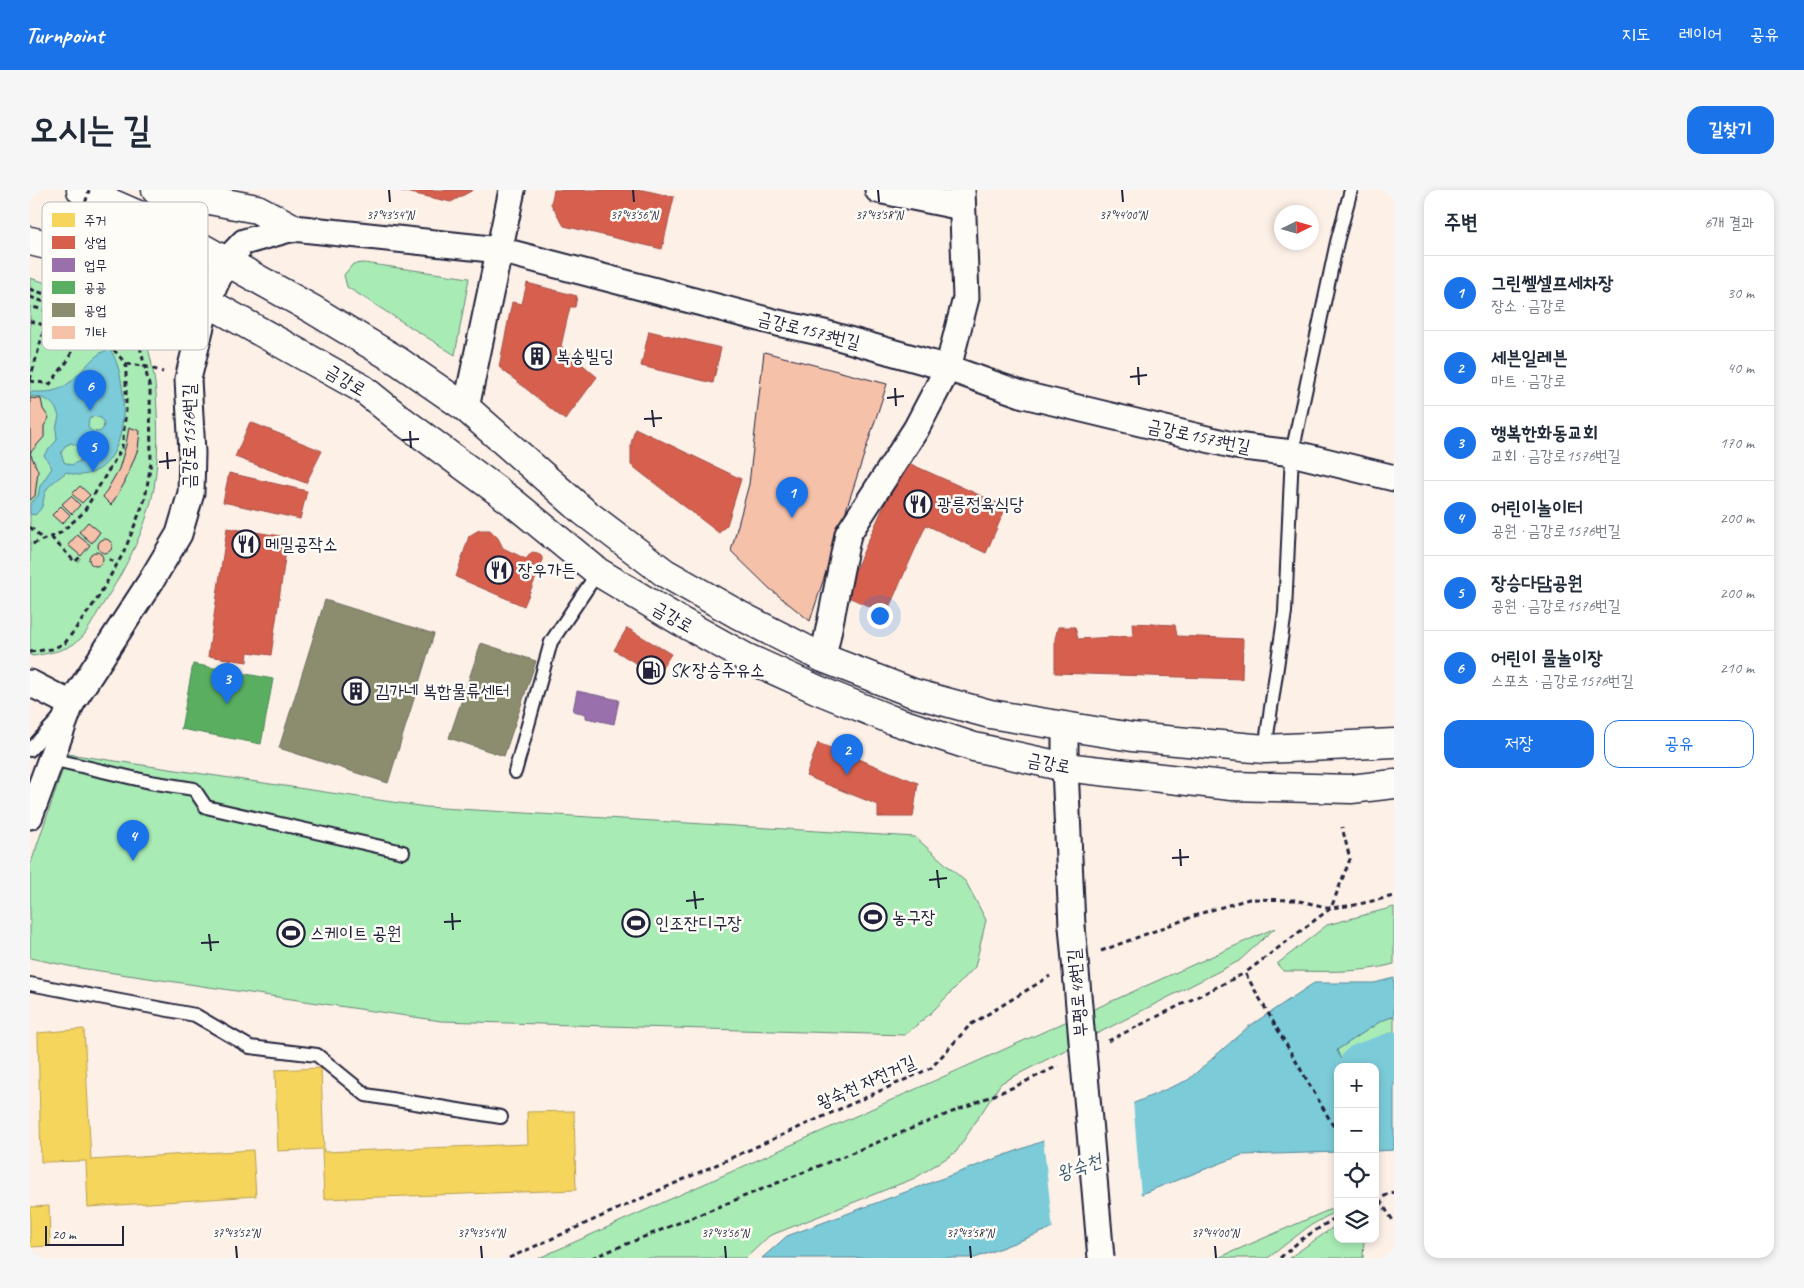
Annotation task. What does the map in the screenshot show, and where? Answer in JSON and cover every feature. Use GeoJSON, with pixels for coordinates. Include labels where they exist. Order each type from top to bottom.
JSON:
{"type":"FeatureCollection","features":[{"type":"Feature","properties":{"kind":"main road","name":"금강로"},"geometry":{"type":"LineString","coordinates":[[81,190],[108,202]]}},
{"type":"Feature","properties":{"kind":"main road"},"geometry":{"type":"LineString","coordinates":[[156,190],[257,209],[293,228]]}},
{"type":"Feature","properties":{"kind":"main road","name":"금강로"},"geometry":{"type":"LineString","coordinates":[[208,251],[312,309],[382,351],[466,408],[583,511],[665,573],[739,616],[823,658],[913,693],[990,714],[1132,737],[1265,749],[1394,743]]}},
{"type":"Feature","properties":{"kind":"main road","name":"금강로"},"geometry":{"type":"LineString","coordinates":[[208,303],[363,389],[400,419],[510,500],[598,572],[712,639],[818,690],[892,720],[974,747],[1065,767],[1232,786],[1351,789],[1394,784]]}},
{"type":"Feature","properties":{"kind":"street"},"geometry":{"type":"LineString","coordinates":[[466,408],[512,190]]}},
{"type":"Feature","properties":{"kind":"street"},"geometry":{"type":"LineString","coordinates":[[823,658],[848,534],[916,429],[948,368],[966,298],[962,198],[878,190]]}},
{"type":"Feature","properties":{"kind":"street","name":"금강로1573번길"},"geometry":{"type":"LineString","coordinates":[[226,261],[244,242],[293,228],[500,250],[778,323],[824,333],[948,368],[1024,396],[1236,446],[1292,454],[1394,478]]}},
{"type":"Feature","properties":{"kind":"street","name":"금강로1576번길"},"geometry":{"type":"LineString","coordinates":[[208,300],[226,261]]}},
{"type":"Feature","properties":{"kind":"street","name":"금강로1576번길"},"geometry":{"type":"LineString","coordinates":[[30,816],[41,755],[71,704],[179,534],[191,493],[192,452],[188,380],[195,350]]}},
{"type":"Feature","properties":{"kind":"street"},"geometry":{"type":"LineString","coordinates":[[30,683],[71,704]]}},
{"type":"Feature","properties":{"kind":"street","name":"부평로48번길"},"geometry":{"type":"LineString","coordinates":[[1065,727],[1072,926],[1100,1258]]}},
{"type":"Feature","properties":{"kind":"lane"},"geometry":{"type":"LineString","coordinates":[[1265,749],[1285,612],[1292,454],[1337,242],[1351,190]]}},
{"type":"Feature","properties":{"kind":"lane"},"geometry":{"type":"LineString","coordinates":[[515,772],[551,642],[598,572]]}},
{"type":"Feature","properties":{"kind":"lane"},"geometry":{"type":"LineString","coordinates":[[41,755],[150,782],[194,789],[206,807],[403,852]]}},
{"type":"Feature","properties":{"kind":"lane"},"geometry":{"type":"LineString","coordinates":[[30,984],[195,1015],[250,1047],[317,1055],[366,1094],[501,1117]]}},
{"type":"Feature","properties":{"kind":"path"},"geometry":{"type":"LineString","coordinates":[[30,289],[42,293]]}},
{"type":"Feature","properties":{"kind":"path"},"geometry":{"type":"LineString","coordinates":[[30,297],[42,301]]}},
{"type":"Feature","properties":{"kind":"path"},"geometry":{"type":"LineString","coordinates":[[30,306],[42,310]]}},
{"type":"Feature","properties":{"kind":"path"},"geometry":{"type":"LineString","coordinates":[[30,321],[42,325]]}},
{"type":"Feature","properties":{"kind":"path"},"geometry":{"type":"LineString","coordinates":[[42,337],[30,381],[50,384],[68,360],[72,350]]}},
{"type":"Feature","properties":{"kind":"path"},"geometry":{"type":"LineString","coordinates":[[30,545],[60,533],[83,513],[122,448],[126,410],[126,364],[114,350]]}},
{"type":"Feature","properties":{"kind":"path"},"geometry":{"type":"LineString","coordinates":[[30,652],[52,649],[65,643],[96,601],[124,552],[145,499],[151,462],[150,389],[141,350]]}},
{"type":"Feature","properties":{"kind":"path"},"geometry":{"type":"LineString","coordinates":[[126,364],[144,366],[188,380]]}},
{"type":"Feature","properties":{"kind":"path"},"geometry":{"type":"LineString","coordinates":[[30,527],[44,540]]}},
{"type":"Feature","properties":{"kind":"path"},"geometry":{"type":"LineString","coordinates":[[52,537],[75,562],[80,557]]}},
{"type":"Feature","properties":{"kind":"path"},"geometry":{"type":"LineString","coordinates":[[109,559],[117,564]]}},
{"type":"Feature","properties":{"kind":"path"},"geometry":{"type":"LineString","coordinates":[[1104,1043],[1245,973],[1330,908],[1350,859],[1342,827]]}},
{"type":"Feature","properties":{"kind":"path"},"geometry":{"type":"LineString","coordinates":[[1096,953],[1204,912],[1249,900],[1296,900],[1330,908],[1355,905],[1394,896]]}},
{"type":"Feature","properties":{"kind":"path"},"geometry":{"type":"LineString","coordinates":[[1245,973],[1334,1127]]}},
{"type":"Feature","properties":{"kind":"path","name":"왕숙천 자전거길"},"geometry":{"type":"LineString","coordinates":[[509,1258],[931,1068],[970,1025],[1052,974]]}},
{"type":"Feature","properties":{"kind":"path"},"geometry":{"type":"LineString","coordinates":[[592,1258],[1014,1088],[1059,1065]]}},
{"type":"Feature","properties":{"kind":"path"},"geometry":{"type":"LineString","coordinates":[[1379,1199],[1394,1192]]}},
{"type":"Feature","properties":{"kind":"path"},"geometry":{"type":"LineString","coordinates":[[1379,1203],[1394,1222]]}},
{"type":"Feature","properties":{"kind":"path"},"geometry":{"type":"LineString","coordinates":[[1280,1258],[1302,1239],[1334,1219]]}},
{"type":"Feature","properties":{"kind":"green space"},"geometry":{"type":"Polygon","coordinates":[[[364,263],[469,278],[455,355],[347,287],[344,275],[353,264],[364,263]]]}},
{"type":"Feature","properties":{"kind":"green space"},"geometry":{"type":"Polygon","coordinates":[[[30,278],[42,281],[42,350],[149,350],[156,393],[158,429],[156,476],[150,504],[139,537],[116,583],[90,627],[74,644],[51,653],[30,655],[30,278]]]}},
{"type":"Feature","properties":{"kind":"green space"},"geometry":{"type":"Polygon","coordinates":[[[68,754],[426,807],[915,837],[966,882],[986,920],[975,967],[932,1012],[905,1035],[441,1021],[73,967],[30,958],[30,866],[68,754]]]}},
{"type":"Feature","properties":{"kind":"green space"},"geometry":{"type":"Polygon","coordinates":[[[1394,907],[1394,964],[1353,971],[1283,971],[1277,964],[1327,925],[1394,907]]]}},
{"type":"Feature","properties":{"kind":"green space"},"geometry":{"type":"Polygon","coordinates":[[[1275,928],[1239,961],[1001,1083],[956,1152],[915,1178],[769,1236],[746,1258],[539,1258],[1275,928]]]}},
{"type":"Feature","properties":{"kind":"green space"},"geometry":{"type":"Polygon","coordinates":[[[1394,1016],[1394,1075],[1379,1077],[1379,1063],[1342,1063],[1337,1050],[1381,1021],[1394,1016]]]}},
{"type":"Feature","properties":{"kind":"green space"},"geometry":{"type":"Polygon","coordinates":[[[1334,1208],[1334,1212],[1308,1227],[1268,1258],[1218,1258],[1334,1208]]]}},
{"type":"Feature","properties":{"kind":"green space"},"geometry":{"type":"Polygon","coordinates":[[[1334,1227],[1334,1243],[1364,1243],[1363,1258],[1289,1258],[1334,1227]]]}},
{"type":"Feature","properties":{"kind":"water"},"geometry":{"type":"Polygon","coordinates":[[[110,350],[117,364],[123,403],[122,424],[117,444],[109,460],[96,471],[78,475],[66,472],[51,484],[45,493],[43,505],[35,515],[30,514],[30,504],[38,496],[40,486],[52,468],[44,455],[57,440],[56,429],[59,416],[52,403],[40,397],[30,396],[30,392],[50,391],[61,388],[74,379],[97,356],[110,350]],[[90,379],[81,383],[78,391],[81,399],[88,401],[96,398],[99,391],[98,385],[90,379]],[[93,416],[89,419],[88,427],[91,431],[99,432],[103,429],[104,423],[101,418],[93,416]],[[71,443],[65,446],[61,453],[64,462],[71,465],[80,461],[82,454],[80,447],[71,443]]]}},
{"type":"Feature","properties":{"kind":"water"},"geometry":{"type":"Polygon","coordinates":[[[1394,978],[1394,1016],[1381,1021],[1337,1050],[1342,1063],[1334,1063],[1334,1152],[1242,1155],[975,1258],[762,1258],[787,1236],[1062,1134],[1188,1080],[1248,1027],[1314,983],[1374,983],[1394,978]]]}},
{"type":"Feature","properties":{"kind":"water"},"geometry":{"type":"Polygon","coordinates":[[[1394,1075],[1394,1150],[1379,1151],[1379,1077],[1394,1075]]]}},
{"type":"Feature","properties":{"kind":"pier"},"geometry":{"type":"Polygon","coordinates":[[[1133,1101],[1141,1196],[1053,1231],[1043,1138],[1133,1101]]]}},
{"type":"Feature","properties":{"kind":"building: 주거"},"geometry":{"type":"Polygon","coordinates":[[[84,1029],[91,1160],[253,1150],[256,1196],[88,1207],[86,1161],[41,1162],[38,1033],[84,1029]]]}},
{"type":"Feature","properties":{"kind":"building: 주거"},"geometry":{"type":"Polygon","coordinates":[[[321,1068],[324,1152],[528,1144],[527,1112],[574,1111],[576,1190],[324,1199],[322,1149],[278,1151],[275,1070],[321,1068]]]}},
{"type":"Feature","properties":{"kind":"building: 주거"},"geometry":{"type":"Polygon","coordinates":[[[49,1206],[50,1246],[30,1247],[30,1207],[49,1206]]]}},
{"type":"Feature","properties":{"kind":"building: 상업"},"geometry":{"type":"Polygon","coordinates":[[[397,190],[473,190],[451,202],[397,190]]]}},
{"type":"Feature","properties":{"kind":"building: 상업"},"geometry":{"type":"Polygon","coordinates":[[[554,190],[643,190],[674,197],[662,249],[564,226],[551,204],[554,190]]]}},
{"type":"Feature","properties":{"kind":"building: 상업","name":"복송빌딩"},"geometry":{"type":"Polygon","coordinates":[[[527,283],[577,296],[575,307],[570,307],[561,346],[597,377],[565,420],[499,367],[512,302],[522,304],[527,283]]]}},
{"type":"Feature","properties":{"kind":"building: 상업","name":"복송빌딩"},"geometry":{"type":"Polygon","coordinates":[[[649,331],[721,348],[713,383],[641,366],[649,331]]]}},
{"type":"Feature","properties":{"kind":"building: 상업"},"geometry":{"type":"Polygon","coordinates":[[[250,422],[322,451],[306,483],[235,457],[250,422]]]}},
{"type":"Feature","properties":{"kind":"building: 상업"},"geometry":{"type":"Polygon","coordinates":[[[635,428],[741,479],[727,525],[719,533],[631,465],[631,444],[635,428]]]}},
{"type":"Feature","properties":{"kind":"building: 상업"},"geometry":{"type":"Polygon","coordinates":[[[904,461],[1006,507],[986,553],[926,525],[886,614],[844,595],[904,461]]]}},
{"type":"Feature","properties":{"kind":"building: 상업"},"geometry":{"type":"Polygon","coordinates":[[[229,473],[307,491],[300,519],[223,502],[229,473]]]}},
{"type":"Feature","properties":{"kind":"building: 상업"},"geometry":{"type":"Polygon","coordinates":[[[227,528],[288,537],[271,655],[248,652],[247,662],[208,656],[227,528]]]}},
{"type":"Feature","properties":{"kind":"building: 상업","name":"장우가든"},"geometry":{"type":"Polygon","coordinates":[[[479,530],[490,530],[498,538],[503,548],[526,559],[532,552],[538,553],[542,557],[542,563],[524,606],[456,577],[469,536],[479,530]]]}},
{"type":"Feature","properties":{"kind":"building: 상업"},"geometry":{"type":"Polygon","coordinates":[[[1132,623],[1175,625],[1177,636],[1243,639],[1242,679],[1055,673],[1055,639],[1058,627],[1075,627],[1078,639],[1133,636],[1132,623]]]}},
{"type":"Feature","properties":{"kind":"building: 상업"},"geometry":{"type":"Polygon","coordinates":[[[627,628],[671,654],[657,676],[614,650],[627,628]]]}},
{"type":"Feature","properties":{"kind":"building: 상업"},"geometry":{"type":"Polygon","coordinates":[[[818,743],[918,783],[913,817],[878,817],[878,805],[806,776],[818,743]]]}},
{"type":"Feature","properties":{"kind":"building: 업무"},"geometry":{"type":"Polygon","coordinates":[[[577,691],[619,700],[614,724],[586,718],[586,714],[573,711],[577,691]]]}},
{"type":"Feature","properties":{"kind":"building: 공공"},"geometry":{"type":"Polygon","coordinates":[[[193,664],[273,679],[261,744],[181,729],[193,664]]]}},
{"type":"Feature","properties":{"kind":"building: 공업","name":"김가네 복합물류센터"},"geometry":{"type":"Polygon","coordinates":[[[325,600],[434,634],[388,783],[279,748],[325,600]]]}},
{"type":"Feature","properties":{"kind":"building: 공업"},"geometry":{"type":"Polygon","coordinates":[[[481,643],[536,661],[504,756],[449,738],[481,643]]]}},
{"type":"Feature","properties":{"kind":"building: 기타"},"geometry":{"type":"Polygon","coordinates":[[[764,352],[887,384],[810,621],[769,588],[731,551],[749,484],[764,352]]]}},
{"type":"Feature","properties":{"kind":"building: 기타"},"geometry":{"type":"Polygon","coordinates":[[[30,398],[41,399],[43,409],[49,418],[44,426],[44,437],[30,453],[30,398]]]}},
{"type":"Feature","properties":{"kind":"building: 기타"},"geometry":{"type":"Polygon","coordinates":[[[129,427],[140,431],[138,449],[124,484],[111,505],[103,497],[119,469],[129,427]]]}},
{"type":"Feature","properties":{"kind":"building: 기타"},"geometry":{"type":"Polygon","coordinates":[[[30,453],[38,471],[35,496],[30,500],[30,453]]]}},
{"type":"Feature","properties":{"kind":"building: 기타"},"geometry":{"type":"Polygon","coordinates":[[[80,486],[90,495],[82,503],[72,494],[80,486]]]}},
{"type":"Feature","properties":{"kind":"building: 기타"},"geometry":{"type":"Polygon","coordinates":[[[71,496],[80,505],[72,514],[62,504],[71,496]]]}},
{"type":"Feature","properties":{"kind":"building: 기타"},"geometry":{"type":"Polygon","coordinates":[[[61,506],[70,515],[62,524],[52,515],[61,506]]]}},
{"type":"Feature","properties":{"kind":"building: 기타"},"geometry":{"type":"Polygon","coordinates":[[[88,522],[100,532],[92,543],[79,532],[88,522]]]}},
{"type":"Feature","properties":{"kind":"building: 기타"},"geometry":{"type":"Polygon","coordinates":[[[77,535],[90,545],[81,556],[68,545],[77,535]]]}},
{"type":"Feature","properties":{"kind":"building: 기타"},"geometry":{"type":"Polygon","coordinates":[[[102,539],[108,539],[112,546],[108,553],[102,553],[98,549],[98,543],[102,539]]]}},
{"type":"Feature","properties":{"kind":"building: 기타"},"geometry":{"type":"Polygon","coordinates":[[[93,552],[99,552],[103,559],[99,566],[93,566],[89,562],[89,556],[93,552]]]}},
{"type":"Feature","properties":{"kind":"waterway","name":"왕숙천"},"geometry":{"type":"LineString","coordinates":[[1374,1063],[1394,1056]]}},
{"type":"Feature","properties":{"kind":"place","name":"복송빌딩"},"geometry":{"type":"Point","coordinates":[537,356]}},
{"type":"Feature","properties":{"kind":"place","name":"어린이 물놀이장"},"geometry":{"type":"Point","coordinates":[90,411]}},
{"type":"Feature","properties":{"kind":"place","name":"장승다담공원"},"geometry":{"type":"Point","coordinates":[93,472]}},
{"type":"Feature","properties":{"kind":"place","name":"광릉정육식당"},"geometry":{"type":"Point","coordinates":[918,504]}},
{"type":"Feature","properties":{"kind":"place","name":"그린쎌셀프세차장"},"geometry":{"type":"Point","coordinates":[792,518]}},
{"type":"Feature","properties":{"kind":"place","name":"메밀공작소"},"geometry":{"type":"Point","coordinates":[246,544]}},
{"type":"Feature","properties":{"kind":"place","name":"장우가든"},"geometry":{"type":"Point","coordinates":[499,570]}},
{"type":"Feature","properties":{"kind":"place","name":"SK 장승주유소"},"geometry":{"type":"Point","coordinates":[651,670]}},
{"type":"Feature","properties":{"kind":"place","name":"김가네 복합물류센터"},"geometry":{"type":"Point","coordinates":[356,691]}},
{"type":"Feature","properties":{"kind":"place","name":"행복한화동교회"},"geometry":{"type":"Point","coordinates":[227,704]}},
{"type":"Feature","properties":{"kind":"place","name":"세븐일레븐"},"geometry":{"type":"Point","coordinates":[847,775]}},
{"type":"Feature","properties":{"kind":"place","name":"어린이놀이터"},"geometry":{"type":"Point","coordinates":[133,861]}},
{"type":"Feature","properties":{"kind":"place","name":"농구장"},"geometry":{"type":"Point","coordinates":[873,917]}},
{"type":"Feature","properties":{"kind":"place","name":"인조잔디구장"},"geometry":{"type":"Point","coordinates":[636,923]}},
{"type":"Feature","properties":{"kind":"place","name":"스케이트 공원"},"geometry":{"type":"Point","coordinates":[291,933]}}]}
